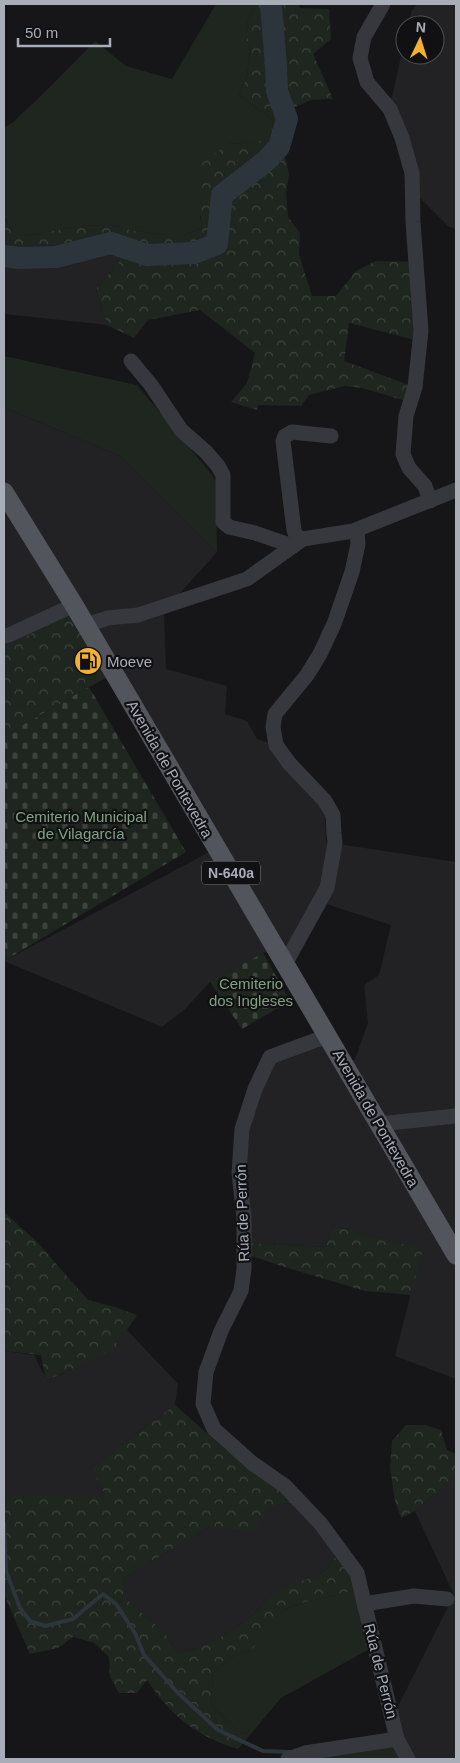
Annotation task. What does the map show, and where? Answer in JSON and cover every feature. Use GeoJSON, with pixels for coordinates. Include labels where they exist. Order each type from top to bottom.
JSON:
{"type":"FeatureCollection","features":[{"type":"Feature","properties":{"kind":"main road","name":"Avenida de Pontevedra"},"geometry":{"type":"LineString","coordinates":[[4,492],[86,625],[456,1255]]}},
{"type":"Feature","properties":{"kind":"street"},"geometry":{"type":"LineString","coordinates":[[383,4],[364,37],[360,58],[367,82],[390,109],[402,138],[412,173],[413,222],[421,331],[416,359],[415,387],[406,416],[403,454],[409,468],[425,486],[430,501]]}},
{"type":"Feature","properties":{"kind":"street"},"geometry":{"type":"LineString","coordinates":[[131,361],[151,385],[181,430],[206,452],[218,466],[223,476],[223,522],[228,527],[298,542],[357,530],[456,490]]}},
{"type":"Feature","properties":{"kind":"street"},"geometry":{"type":"LineString","coordinates":[[298,542],[294,530],[283,441],[285,436],[292,432],[331,436]]}},
{"type":"Feature","properties":{"kind":"street"},"geometry":{"type":"LineString","coordinates":[[285,964],[327,888],[335,843],[333,815],[325,801],[289,763],[276,745],[273,727],[275,714],[307,675],[320,654],[334,624],[352,572],[358,544],[357,530]]}},
{"type":"Feature","properties":{"kind":"street"},"geometry":{"type":"LineString","coordinates":[[86,625],[108,618],[138,615],[248,579],[298,542]]}},
{"type":"Feature","properties":{"kind":"street"},"geometry":{"type":"LineString","coordinates":[[4,636],[74,605]]}},
{"type":"Feature","properties":{"kind":"street","name":"Rúa de Perrón"},"geometry":{"type":"LineString","coordinates":[[328,1036],[270,1057],[254,1089],[242,1129],[240,1155],[239,1173],[244,1218],[244,1269],[241,1291],[221,1331],[206,1372],[203,1404],[214,1429],[252,1463],[285,1486],[321,1524],[357,1573],[397,1738],[408,1759]]}},
{"type":"Feature","properties":{"kind":"street"},"geometry":{"type":"LineString","coordinates":[[379,1124],[456,1116]]}},
{"type":"Feature","properties":{"kind":"street","name":"Rúa de Perrón"},"geometry":{"type":"LineString","coordinates":[[364,1604],[414,1596],[447,1599]]}},
{"type":"Feature","properties":{"kind":"street","name":"Rúa de Perrón"},"geometry":{"type":"LineString","coordinates":[[288,1759],[305,1753],[397,1738]]}},
{"type":"Feature","properties":{"kind":"shaded area"},"geometry":{"type":"Polygon","coordinates":[[[418,4],[456,4],[456,229],[449,227],[412,190],[386,104],[392,97],[399,65],[445,65],[445,15],[411,15],[412,10],[418,4]]]}},
{"type":"Feature","properties":{"kind":"shaded area"},"geometry":{"type":"Polygon","coordinates":[[[111,243],[122,246],[119,262],[96,289],[107,325],[4,314],[4,256],[19,258],[111,243]]]}},
{"type":"Feature","properties":{"kind":"shaded area"},"geometry":{"type":"Polygon","coordinates":[[[4,407],[120,456],[217,552],[164,611],[166,669],[227,686],[225,714],[247,721],[257,739],[276,745],[330,810],[325,819],[326,842],[456,862],[456,1379],[395,1356],[422,1249],[333,1226],[326,1247],[244,1243],[242,1129],[270,1057],[327,1036],[344,1065],[355,1059],[368,1023],[364,985],[379,975],[391,925],[317,901],[287,951],[277,950],[263,953],[210,982],[185,1009],[162,1027],[4,961],[217,848],[82,609],[4,663],[4,407]]]}},
{"type":"Feature","properties":{"kind":"shaded area"},"geometry":{"type":"Polygon","coordinates":[[[127,1330],[178,1384],[175,1405],[91,1468],[108,1497],[4,1503],[4,1351],[34,1355],[47,1381],[119,1346],[114,1342],[127,1330]]]}},
{"type":"Feature","properties":{"kind":"shaded area"},"geometry":{"type":"Polygon","coordinates":[[[456,1475],[456,1759],[408,1759],[392,1718],[454,1595],[415,1511],[456,1475]]]}},
{"type":"Feature","properties":{"kind":"shaded area"},"geometry":{"type":"Polygon","coordinates":[[[300,1502],[340,1550],[328,1568],[317,1576],[269,1597],[253,1615],[227,1634],[192,1650],[178,1653],[164,1632],[126,1599],[124,1578],[209,1527],[223,1527],[239,1532],[274,1505],[300,1502]]]}},
{"type":"Feature","properties":{"kind":"green space"},"geometry":{"type":"Polygon","coordinates":[[[216,4],[255,4],[247,22],[246,36],[250,51],[247,77],[239,95],[274,121],[270,135],[258,142],[228,144],[200,217],[202,228],[184,235],[165,235],[135,231],[111,225],[80,226],[25,236],[14,232],[4,217],[4,128],[12,123],[45,92],[95,41],[126,66],[172,79],[216,4]]]}},
{"type":"Feature","properties":{"kind":"green space"},"geometry":{"type":"Polygon","coordinates":[[[255,4],[298,4],[300,8],[329,9],[331,39],[313,54],[333,99],[311,100],[295,107],[285,156],[289,174],[286,193],[288,217],[300,233],[299,254],[312,296],[336,296],[356,271],[376,261],[417,262],[419,341],[349,323],[344,361],[409,385],[410,402],[362,388],[345,386],[309,395],[301,406],[258,405],[257,410],[231,402],[247,383],[255,353],[200,310],[148,320],[134,338],[107,325],[96,289],[119,262],[121,246],[101,245],[56,257],[19,258],[4,256],[4,218],[14,232],[25,236],[80,226],[111,225],[135,231],[165,235],[184,235],[202,228],[196,184],[201,164],[228,144],[258,142],[270,135],[274,121],[239,95],[247,77],[250,51],[246,36],[247,22],[255,4]]]}},
{"type":"Feature","properties":{"kind":"green space"},"geometry":{"type":"Polygon","coordinates":[[[4,356],[137,385],[216,481],[217,552],[120,456],[4,407],[4,356]]]}},
{"type":"Feature","properties":{"kind":"green space"},"geometry":{"type":"Polygon","coordinates":[[[77,611],[114,673],[4,736],[4,663],[7,646],[77,611]]]}},
{"type":"Feature","properties":{"kind":"green space","name":"Cemiterio Municipal de Vilagarcía"},"geometry":{"type":"Polygon","coordinates":[[[89,687],[186,852],[4,961],[4,736],[89,687]]]}},
{"type":"Feature","properties":{"kind":"green space","name":"Cemiterio dos Ingleses"},"geometry":{"type":"Polygon","coordinates":[[[263,953],[290,1001],[242,1029],[210,982],[263,953]]]}},
{"type":"Feature","properties":{"kind":"green space"},"geometry":{"type":"Polygon","coordinates":[[[4,1212],[36,1241],[88,1300],[137,1315],[127,1330],[115,1342],[119,1347],[46,1381],[41,1355],[4,1351],[4,1212]]]}},
{"type":"Feature","properties":{"kind":"green space"},"geometry":{"type":"Polygon","coordinates":[[[333,1226],[423,1249],[411,1295],[365,1291],[244,1253],[244,1243],[326,1247],[333,1226]]]}},
{"type":"Feature","properties":{"kind":"green space"},"geometry":{"type":"Polygon","coordinates":[[[175,1405],[226,1450],[252,1463],[300,1502],[272,1507],[264,1514],[256,1529],[239,1532],[223,1527],[209,1527],[124,1578],[126,1599],[164,1632],[178,1653],[192,1650],[227,1634],[253,1615],[269,1597],[289,1585],[317,1576],[328,1568],[340,1550],[361,1589],[305,1602],[285,1609],[268,1633],[251,1650],[229,1658],[213,1673],[211,1705],[238,1731],[250,1735],[238,1749],[210,1738],[186,1723],[165,1704],[147,1680],[137,1693],[119,1693],[110,1677],[109,1657],[94,1643],[73,1637],[58,1648],[30,1654],[4,1595],[4,1496],[107,1497],[91,1468],[175,1405]]]}},
{"type":"Feature","properties":{"kind":"green space"},"geometry":{"type":"Polygon","coordinates":[[[406,1425],[425,1425],[441,1430],[447,1450],[456,1454],[456,1475],[415,1511],[401,1518],[395,1501],[390,1468],[392,1441],[406,1425]]]}},
{"type":"Feature","properties":{"kind":"green space"},"geometry":{"type":"Polygon","coordinates":[[[361,1589],[375,1646],[281,1698],[250,1735],[238,1731],[211,1705],[213,1673],[229,1658],[251,1650],[285,1609],[305,1602],[361,1589]]]}},
{"type":"Feature","properties":{"kind":"green space"},"geometry":{"type":"Polygon","coordinates":[[[397,1739],[408,1759],[317,1759],[357,1745],[397,1739]]]}},
{"type":"Feature","properties":{"kind":"waterway"},"geometry":{"type":"LineString","coordinates":[[4,256],[19,258],[56,257],[111,243],[147,255],[194,253],[217,244],[222,195],[266,161],[279,147],[287,119],[277,91],[271,6]]}},
{"type":"Feature","properties":{"kind":"waterway"},"geometry":{"type":"LineString","coordinates":[[4,1523],[6,1571],[20,1608],[30,1621],[45,1626],[73,1619],[103,1594],[116,1604],[135,1633],[144,1655],[178,1693],[218,1730],[263,1751],[290,1752]]}},
{"type":"Feature","properties":{"kind":"place","name":"Moeve"},"geometry":{"type":"Point","coordinates":[88,661]}}]}
